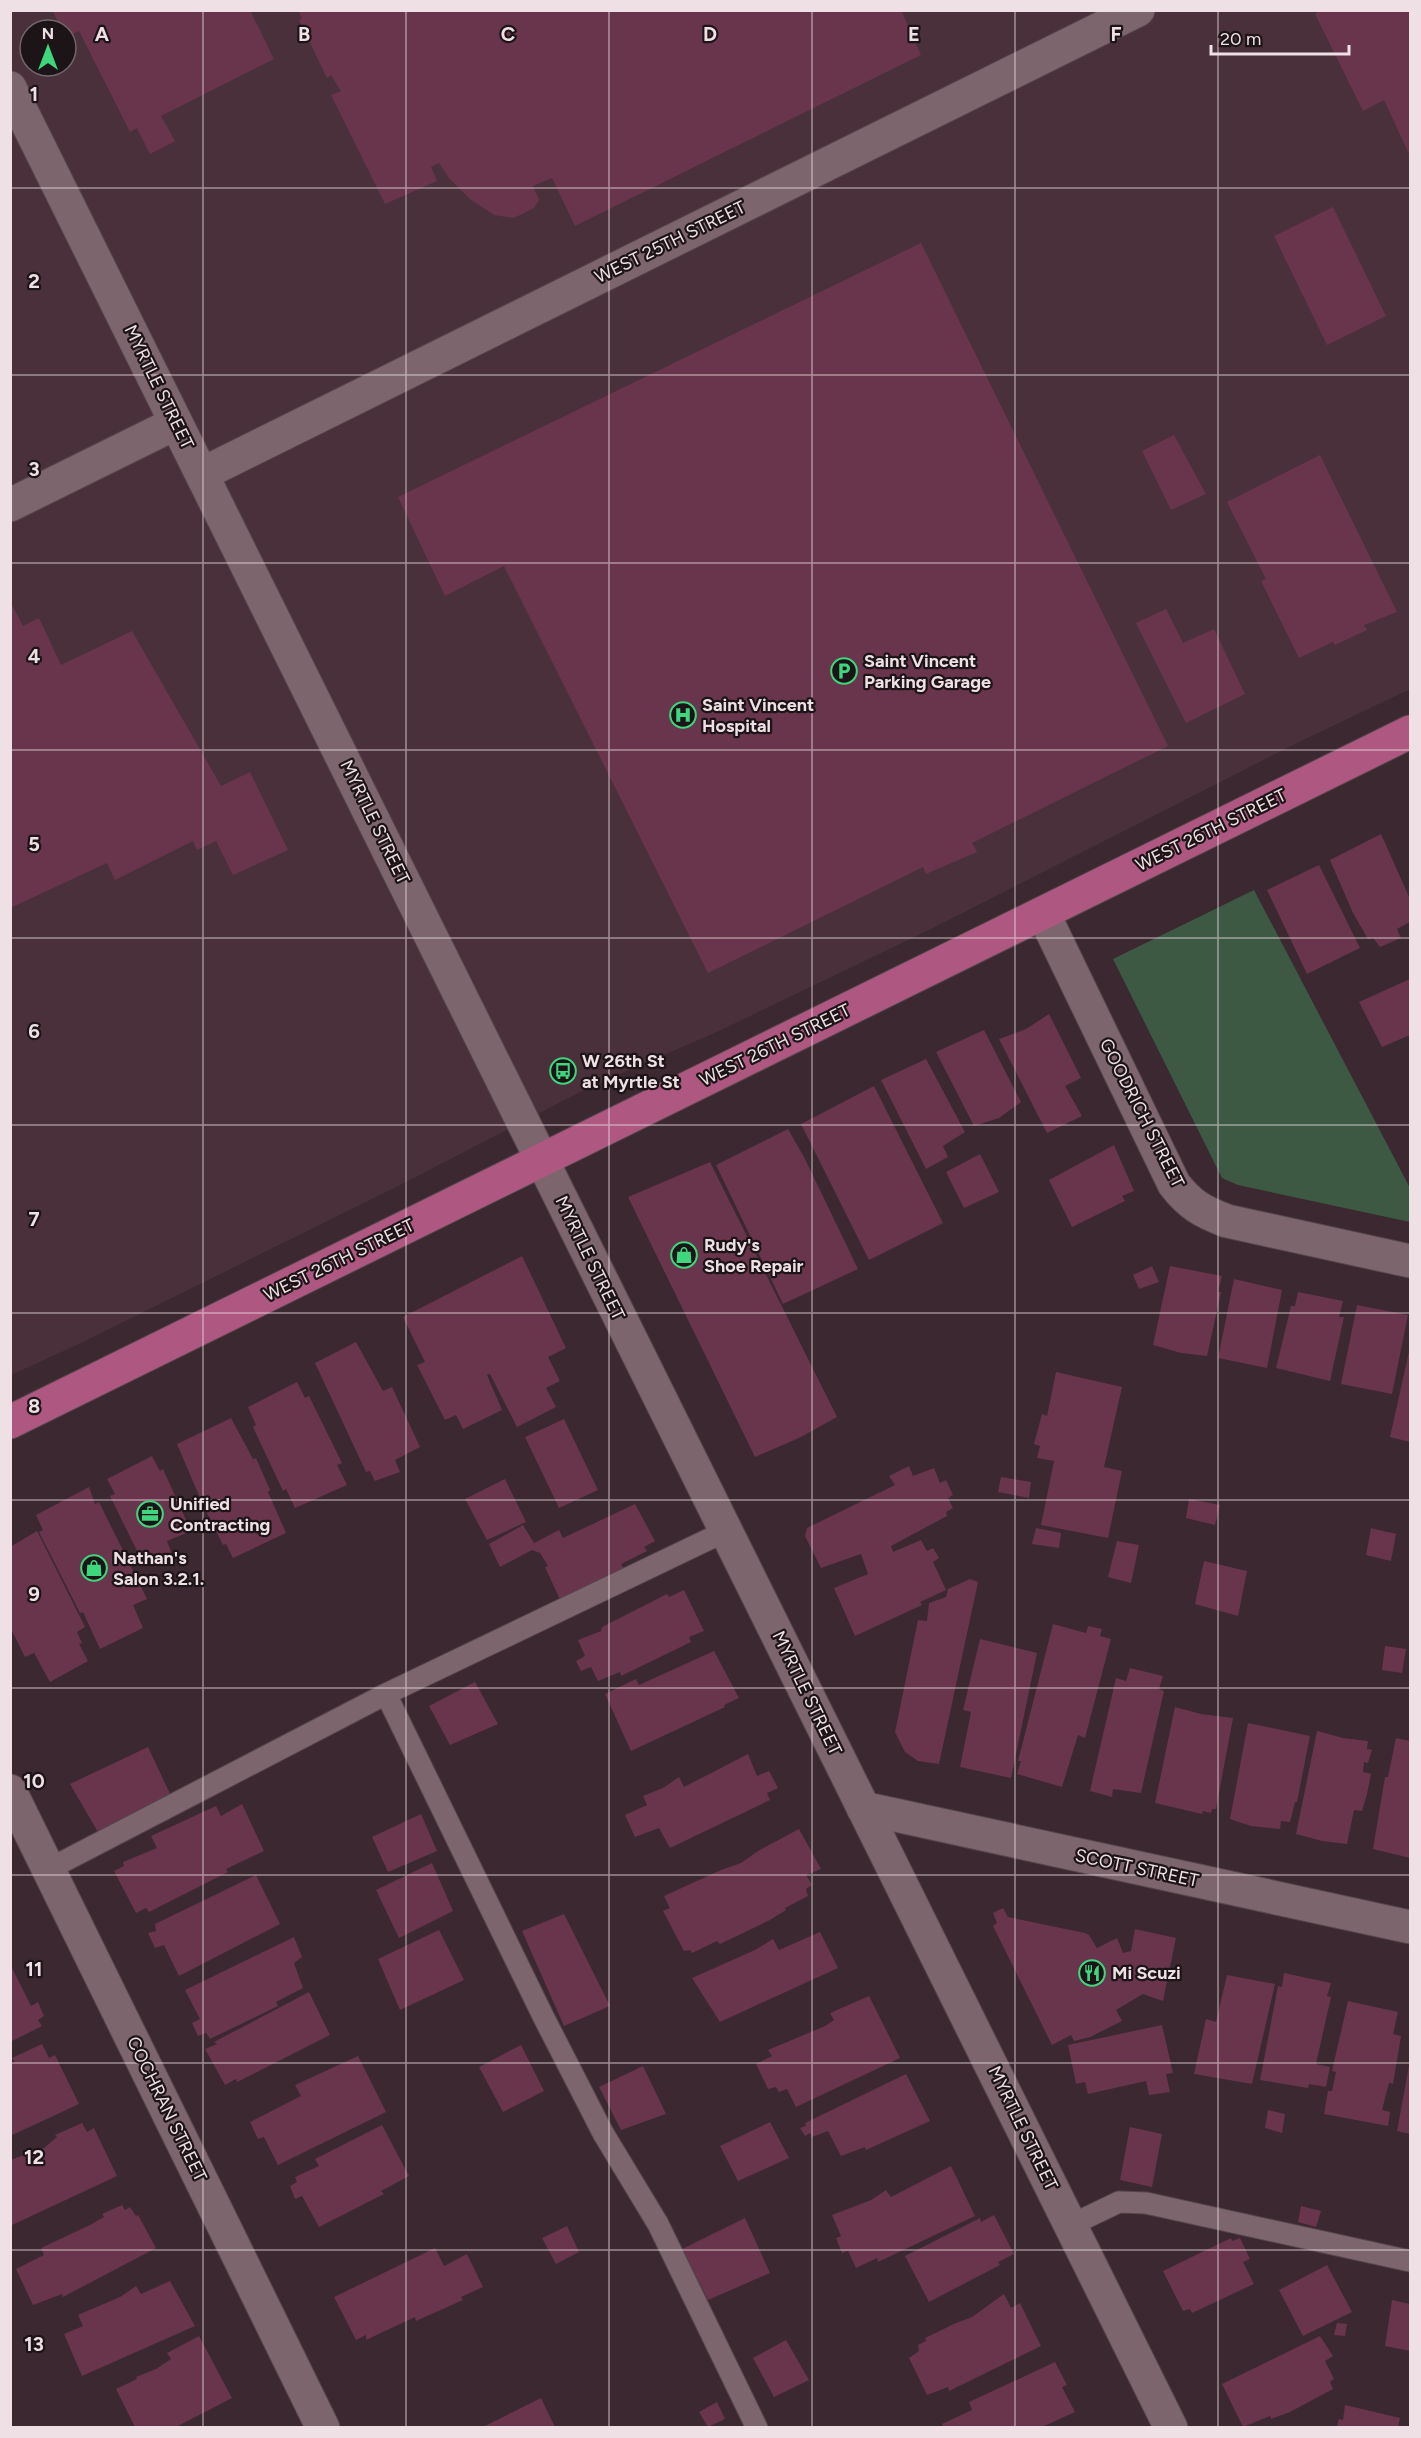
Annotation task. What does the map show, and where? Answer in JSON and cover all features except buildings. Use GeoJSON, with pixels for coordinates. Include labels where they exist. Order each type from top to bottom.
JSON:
{"type":"FeatureCollection","features":[{"type":"Feature","properties":{"kind":"main road","name":"WEST 26TH STREET"},"geometry":{"type":"LineString","coordinates":[[10,1422],[1410,732]]}},
{"type":"Feature","properties":{"kind":"street","name":"WEST 25TH STREET"},"geometry":{"type":"LineString","coordinates":[[202,474],[1138,10]]}},
{"type":"Feature","properties":{"kind":"street","name":"MYRTLE STREET"},"geometry":{"type":"LineString","coordinates":[[10,88],[1171,2427]]}},
{"type":"Feature","properties":{"kind":"street"},"geometry":{"type":"LineString","coordinates":[[10,505],[176,423]]}},
{"type":"Feature","properties":{"kind":"street","name":"GOODRICH STREET"},"geometry":{"type":"LineString","coordinates":[[1043,913],[1174,1184],[1189,1202],[1207,1214],[1227,1221],[1410,1261]]}},
{"type":"Feature","properties":{"kind":"street","name":"COCHRAN STREET"},"geometry":{"type":"LineString","coordinates":[[10,1791],[20,1833],[49,1869],[323,2427]]}},
{"type":"Feature","properties":{"kind":"street","name":"SCOTT STREET"},"geometry":{"type":"LineString","coordinates":[[864,1808],[1410,1927]]}},
{"type":"Feature","properties":{"kind":"lane"},"geometry":{"type":"LineString","coordinates":[[49,1869],[386,1694],[726,1531]]}},
{"type":"Feature","properties":{"kind":"lane"},"geometry":{"type":"LineString","coordinates":[[386,1694],[543,2016],[603,2133],[658,2224],[757,2427]]}},
{"type":"Feature","properties":{"kind":"lane"},"geometry":{"type":"LineString","coordinates":[[1071,2225],[1119,2202],[1146,2203],[1410,2261]]}},
{"type":"Feature","properties":{"kind":"shaded area","name":"Saint Vincent Hospital"},"geometry":{"type":"Polygon","coordinates":[[[10,11],[1410,11],[1410,689],[1299,742],[931,929],[719,1031],[588,1088],[402,1184],[77,1345],[11,1375],[10,11]]]}},
{"type":"Feature","properties":{"kind":"green space"},"geometry":{"type":"Polygon","coordinates":[[[1254,890],[1410,1188],[1410,1222],[1238,1185],[1222,1178],[1113,959],[1254,890]]]}},
{"type":"Feature","properties":{"kind":"place","name":"Saint Vincent Parking Garage"},"geometry":{"type":"Point","coordinates":[844,671]}},
{"type":"Feature","properties":{"kind":"place","name":"Saint Vincent Hospital"},"geometry":{"type":"Point","coordinates":[683,715]}},
{"type":"Feature","properties":{"kind":"place","name":"W 26th St at Myrtle St"},"geometry":{"type":"Point","coordinates":[563,1071]}},
{"type":"Feature","properties":{"kind":"place","name":"Rudy's Shoe Repair"},"geometry":{"type":"Point","coordinates":[684,1255]}},
{"type":"Feature","properties":{"kind":"place","name":"Unified Contracting"},"geometry":{"type":"Point","coordinates":[150,1514]}},
{"type":"Feature","properties":{"kind":"place","name":"Nathan's Salon 3.2.1."},"geometry":{"type":"Point","coordinates":[94,1568]}},
{"type":"Feature","properties":{"kind":"place","name":"Mi Scuzi"},"geometry":{"type":"Point","coordinates":[1092,1973]}}]}
